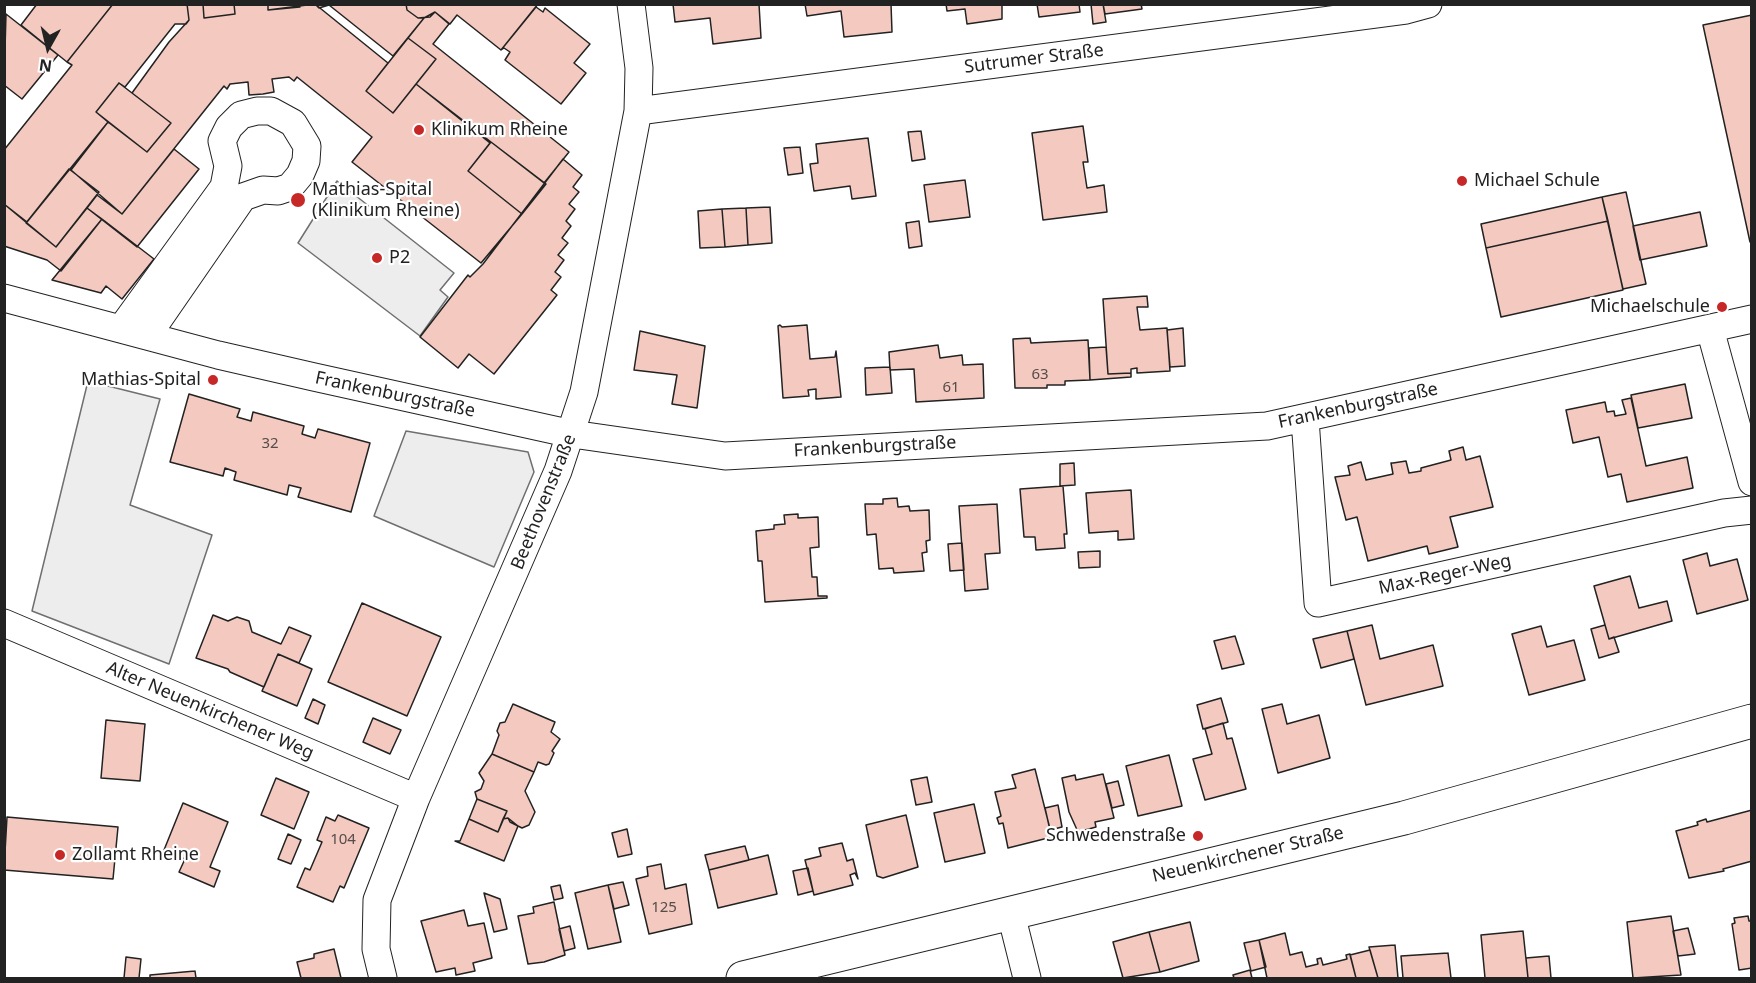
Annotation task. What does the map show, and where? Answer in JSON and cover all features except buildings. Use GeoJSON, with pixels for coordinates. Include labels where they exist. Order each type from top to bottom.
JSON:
{"type":"FeatureCollection","features":[{"type":"Feature","properties":{"kind":"street","name":"Beethovenstraße"},"geometry":{"type":"LineString","coordinates":[[383,978],[376,950],[377,900],[416,798],[527,548],[572,434],[586,381],[638,111],[639,68],[631,4]]}},
{"type":"Feature","properties":{"kind":"street","name":"Sutrumer Straße"},"geometry":{"type":"LineString","coordinates":[[638,111],[1394,12],[1428,4]]}},
{"type":"Feature","properties":{"kind":"street"},"geometry":{"type":"LineString","coordinates":[[121,329],[224,187],[228,166],[222,141],[230,126],[241,115],[257,111],[271,111],[293,123],[307,146],[306,161],[300,175],[290,187],[278,191],[262,190],[243,197],[147,336]]}},
{"type":"Feature","properties":{"kind":"street","name":"Frankenburgstraße"},"geometry":{"type":"LineString","coordinates":[[4,298],[303,375],[572,434],[725,456],[1267,426],[1752,319]]}},
{"type":"Feature","properties":{"kind":"street"},"geometry":{"type":"LineString","coordinates":[[1710,329],[1747,447],[1752,482]]}},
{"type":"Feature","properties":{"kind":"street","name":"Max-Reger-Weg"},"geometry":{"type":"LineString","coordinates":[[1305,419],[1318,603],[1724,513],[1752,510]]}},
{"type":"Feature","properties":{"kind":"street","name":"Alter Neuenkirchener Weg"},"geometry":{"type":"LineString","coordinates":[[4,623],[416,798]]}},
{"type":"Feature","properties":{"kind":"street","name":"Neuenkirchener Straße"},"geometry":{"type":"LineString","coordinates":[[743,978],[1404,818],[1752,721]]}},
{"type":"Feature","properties":{"kind":"street"},"geometry":{"type":"LineString","coordinates":[[1011,914],[1027,978]]}},
{"type":"Feature","properties":{"kind":"shaded area","name":"P2"},"geometry":{"type":"Polygon","coordinates":[[[337,181],[454,273],[440,290],[448,297],[420,336],[298,243],[337,181]]]}},
{"type":"Feature","properties":{"kind":"shaded area"},"geometry":{"type":"Polygon","coordinates":[[[88,381],[160,399],[130,505],[212,535],[169,664],[32,611],[88,381]]]}},
{"type":"Feature","properties":{"kind":"shaded area"},"geometry":{"type":"Polygon","coordinates":[[[406,431],[528,452],[534,472],[494,567],[374,516],[406,431]]]}},
{"type":"Feature","properties":{"kind":"place","name":"Klinikum Rheine"},"geometry":{"type":"Point","coordinates":[419,130]}},
{"type":"Feature","properties":{"kind":"place","name":"Michael Schule"},"geometry":{"type":"Point","coordinates":[1462,181]}},
{"type":"Feature","properties":{"kind":"place","name":"Mathias-Spital (Klinikum Rheine)"},"geometry":{"type":"Point","coordinates":[298,200]}},
{"type":"Feature","properties":{"kind":"place","name":"P2"},"geometry":{"type":"Point","coordinates":[377,258]}},
{"type":"Feature","properties":{"kind":"place","name":"Michaelschule"},"geometry":{"type":"Point","coordinates":[1722,307]}},
{"type":"Feature","properties":{"kind":"place","name":"Mathias-Spital"},"geometry":{"type":"Point","coordinates":[213,380]}},
{"type":"Feature","properties":{"kind":"place","name":"Schwedenstraße"},"geometry":{"type":"Point","coordinates":[1198,836]}},
{"type":"Feature","properties":{"kind":"place","name":"Zollamt Rheine"},"geometry":{"type":"Point","coordinates":[60,855]}}]}
